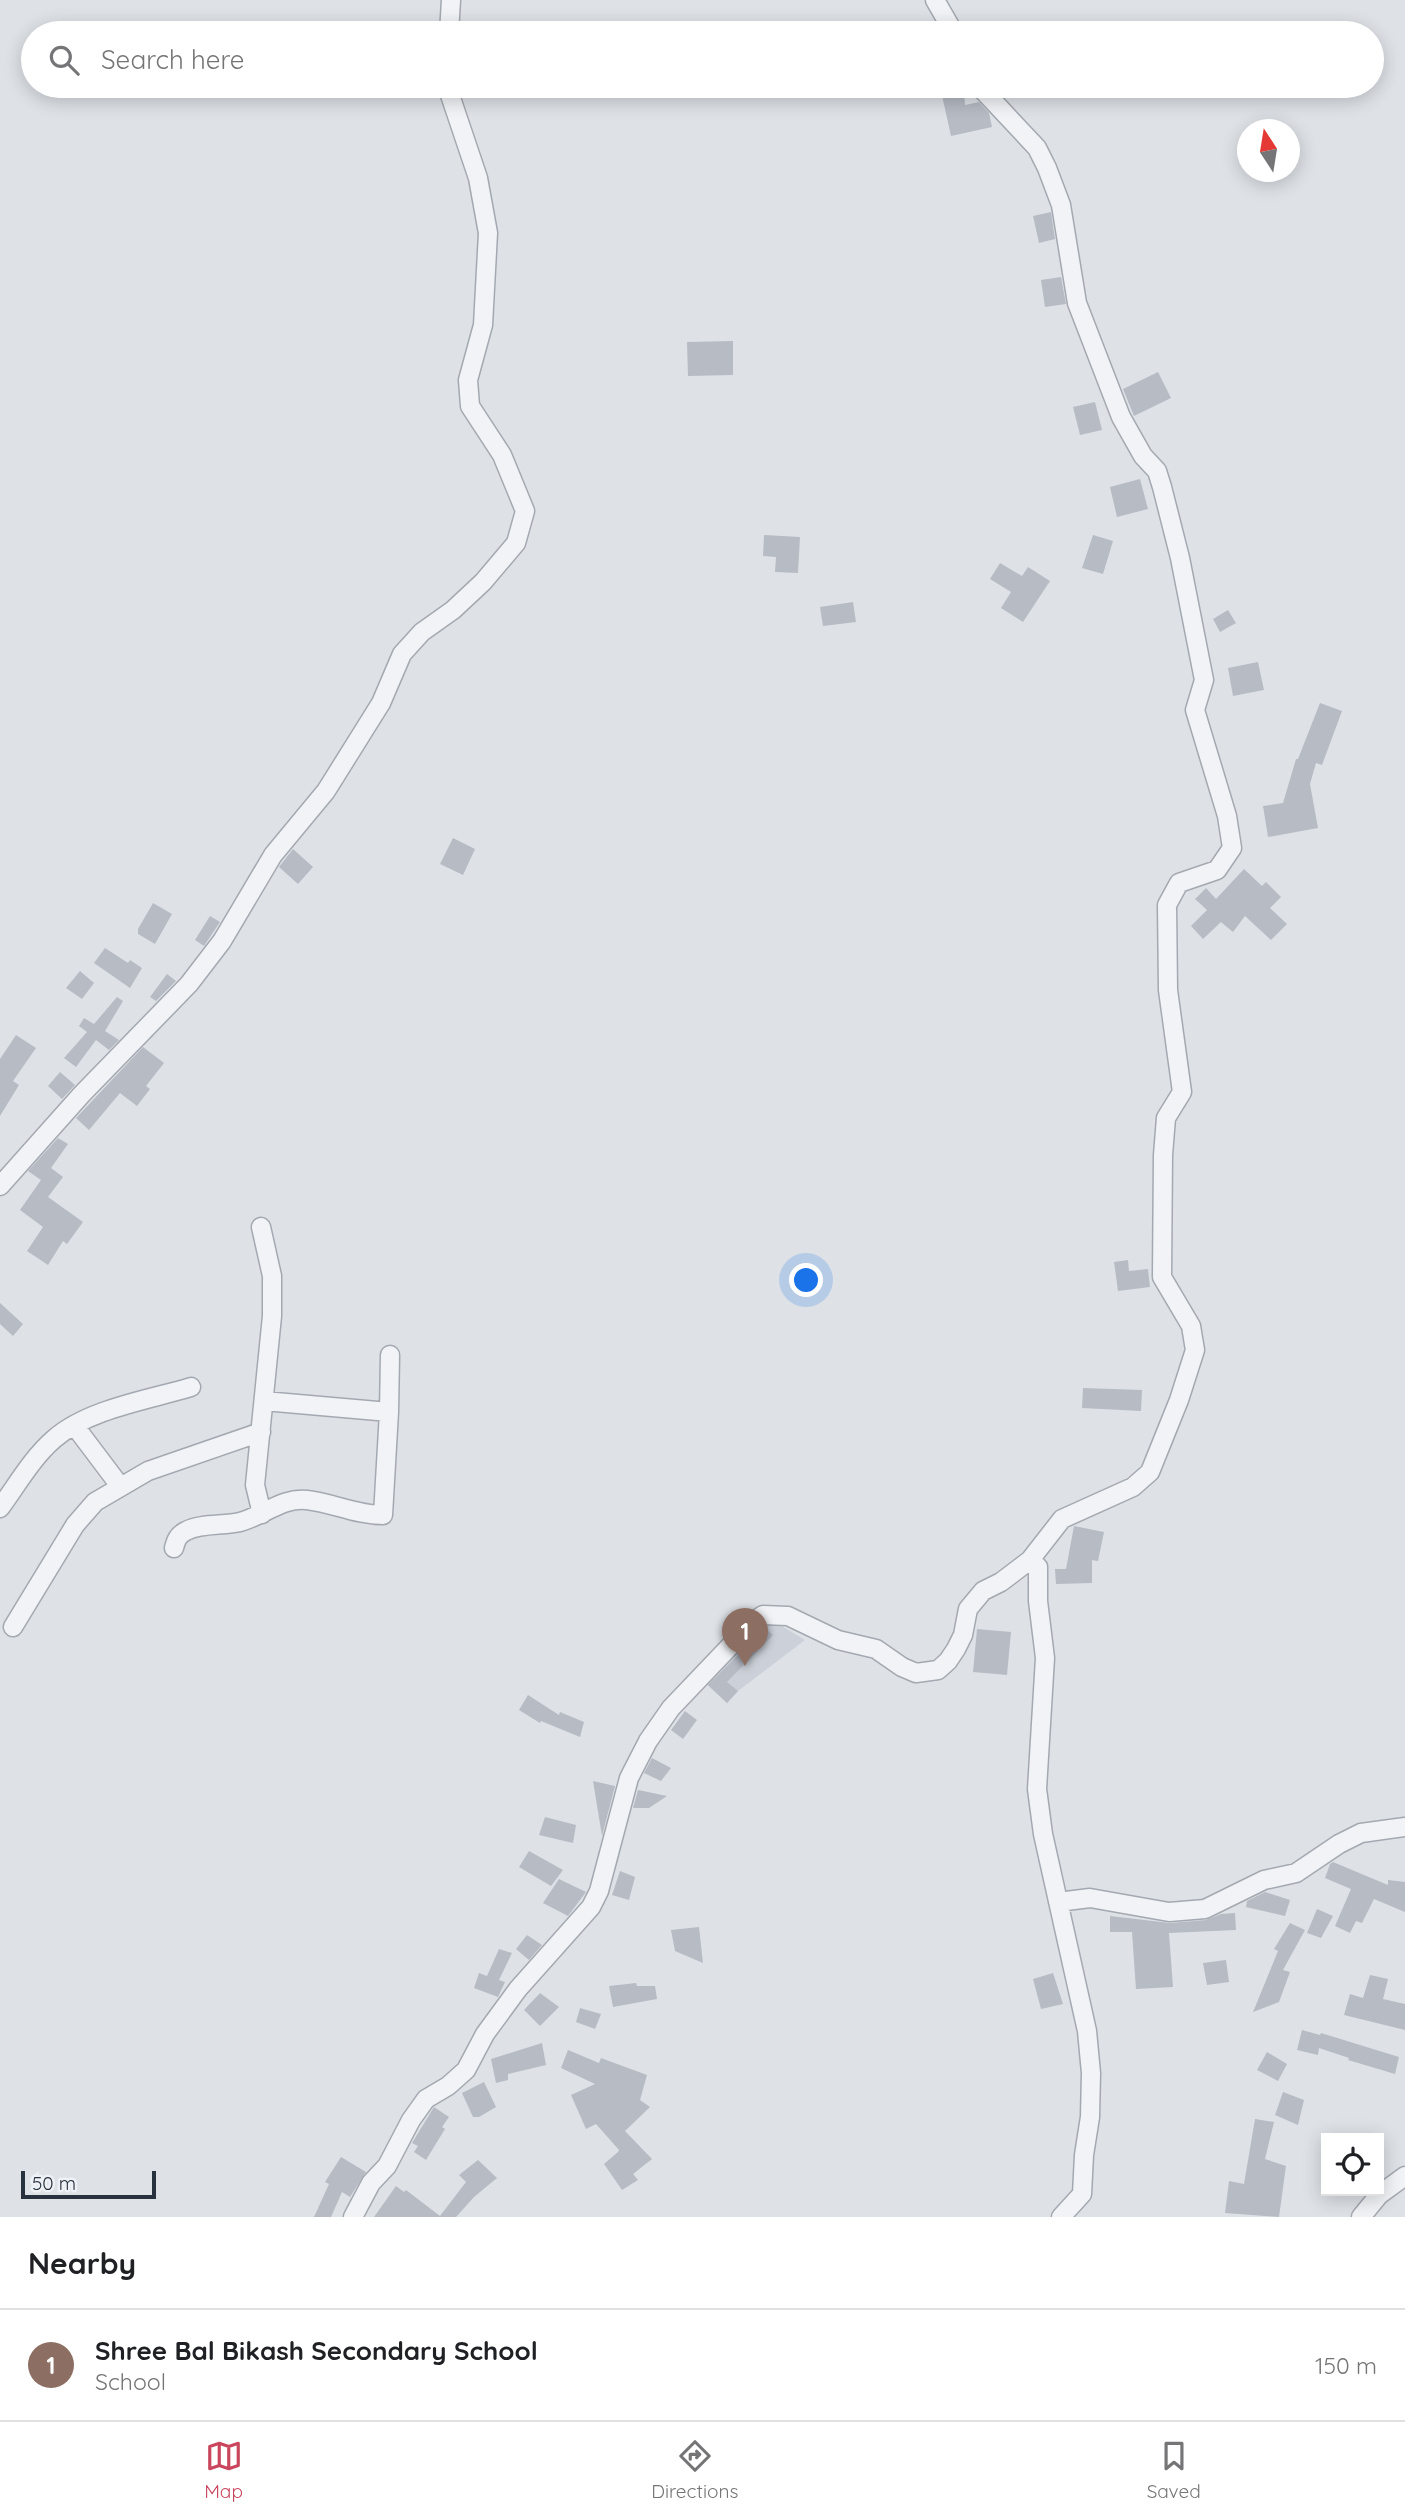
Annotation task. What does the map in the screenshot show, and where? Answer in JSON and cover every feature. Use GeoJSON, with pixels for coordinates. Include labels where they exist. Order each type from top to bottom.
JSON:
{"type":"FeatureCollection","features":[{"type":"Feature","properties":{"kind":"street"},"geometry":{"type":"LineString","coordinates":[[450,21],[451,0]]}},
{"type":"Feature","properties":{"kind":"street"},"geometry":{"type":"LineString","coordinates":[[935,0],[947,21]]}},
{"type":"Feature","properties":{"kind":"street"},"geometry":{"type":"LineString","coordinates":[[0,1186],[82,1094],[189,985],[222,941],[273,855],[326,791],[381,703],[402,654],[422,632],[453,610],[484,582],[516,543],[525,511],[502,455],[470,406],[468,380],[483,325],[488,233],[478,178],[453,98]]}},
{"type":"Feature","properties":{"kind":"street"},"geometry":{"type":"LineString","coordinates":[[353,2217],[371,2183],[387,2166],[411,2120],[426,2099],[448,2086],[466,2070],[485,2034],[518,1989],[591,1906],[598,1891],[629,1778],[648,1741],[671,1708],[754,1621],[763,1615],[788,1616],[838,1640],[876,1649],[916,1673],[938,1670],[956,1650],[963,1635],[968,1609],[983,1591],[1002,1582],[1030,1560],[1062,1519],[1133,1487],[1150,1472],[1195,1350],[1191,1326],[1162,1277],[1166,1118],[1182,1092],[1168,990],[1167,905],[1179,883],[1217,870],[1232,848],[1227,816],[1195,710],[1204,680],[1180,558],[1157,471],[1143,456],[1122,417],[1077,303],[1061,205],[1047,168],[1037,148],[990,98]]}},
{"type":"Feature","properties":{"kind":"street"},"geometry":{"type":"LineString","coordinates":[[261,1227],[272,1276],[272,1315],[256,1485],[262,1514]]}},
{"type":"Feature","properties":{"kind":"street"},"geometry":{"type":"LineString","coordinates":[[174,1548],[177,1538],[187,1530],[241,1521],[288,1501],[306,1500],[368,1515],[383,1515],[390,1355]]}},
{"type":"Feature","properties":{"kind":"street"},"geometry":{"type":"LineString","coordinates":[[0,1508],[34,1460],[54,1438],[83,1419],[191,1387]]}},
{"type":"Feature","properties":{"kind":"street"},"geometry":{"type":"LineString","coordinates":[[264,1401],[389,1412]]}},
{"type":"Feature","properties":{"kind":"street"},"geometry":{"type":"LineString","coordinates":[[74,1425],[120,1486]]}},
{"type":"Feature","properties":{"kind":"street"},"geometry":{"type":"LineString","coordinates":[[13,1627],[75,1525],[95,1502],[148,1471],[261,1432]]}},
{"type":"Feature","properties":{"kind":"street"},"geometry":{"type":"LineString","coordinates":[[1030,1560],[1038,1567],[1038,1601],[1045,1658],[1037,1789],[1042,1834],[1087,2031],[1091,2073],[1090,2118],[1082,2194],[1061,2217]]}},
{"type":"Feature","properties":{"kind":"street"},"geometry":{"type":"LineString","coordinates":[[1058,1902],[1090,1898],[1169,1912],[1205,1909],[1254,1884],[1296,1873],[1339,1844],[1362,1833],[1405,1827]]}},
{"type":"Feature","properties":{"kind":"street"},"geometry":{"type":"LineString","coordinates":[[1361,2217],[1379,2195],[1405,2176]]}},
{"type":"Feature","properties":{"kind":"shaded area"},"geometry":{"type":"Polygon","coordinates":[[[767,1617],[805,1640],[738,1691],[727,1703],[705,1683],[767,1617]]]}},
{"type":"Feature","properties":{"kind":"building"},"geometry":{"type":"Polygon","coordinates":[[[943,98],[965,98],[965,105],[979,102],[989,113],[992,127],[951,136],[943,98]]]}},
{"type":"Feature","properties":{"kind":"building"},"geometry":{"type":"Polygon","coordinates":[[[1051,212],[1055,239],[1039,243],[1033,216],[1051,212]]]}},
{"type":"Feature","properties":{"kind":"building"},"geometry":{"type":"Polygon","coordinates":[[[1061,277],[1066,304],[1045,307],[1041,280],[1061,277]]]}},
{"type":"Feature","properties":{"kind":"building"},"geometry":{"type":"Polygon","coordinates":[[[733,341],[733,375],[688,376],[687,342],[733,341]]]}},
{"type":"Feature","properties":{"kind":"building"},"geometry":{"type":"Polygon","coordinates":[[[1158,372],[1171,398],[1134,416],[1123,389],[1158,372]]]}},
{"type":"Feature","properties":{"kind":"building"},"geometry":{"type":"Polygon","coordinates":[[[1095,402],[1102,430],[1080,435],[1073,407],[1095,402]]]}},
{"type":"Feature","properties":{"kind":"building"},"geometry":{"type":"Polygon","coordinates":[[[1140,479],[1148,509],[1117,517],[1110,487],[1140,479]]]}},
{"type":"Feature","properties":{"kind":"building"},"geometry":{"type":"Polygon","coordinates":[[[764,535],[800,537],[798,573],[775,572],[776,557],[763,556],[764,535]]]}},
{"type":"Feature","properties":{"kind":"building"},"geometry":{"type":"Polygon","coordinates":[[[1093,535],[1113,541],[1103,574],[1082,568],[1093,535]]]}},
{"type":"Feature","properties":{"kind":"building"},"geometry":{"type":"Polygon","coordinates":[[[1000,563],[1022,576],[1028,567],[1050,581],[1023,622],[1001,608],[1011,592],[990,579],[1000,563]]]}},
{"type":"Feature","properties":{"kind":"building"},"geometry":{"type":"Polygon","coordinates":[[[853,602],[856,622],[823,626],[820,607],[853,602]]]}},
{"type":"Feature","properties":{"kind":"building"},"geometry":{"type":"Polygon","coordinates":[[[1228,610],[1236,623],[1220,632],[1213,619],[1228,610]]]}},
{"type":"Feature","properties":{"kind":"building"},"geometry":{"type":"Polygon","coordinates":[[[1258,662],[1264,690],[1233,696],[1228,668],[1258,662]]]}},
{"type":"Feature","properties":{"kind":"building"},"geometry":{"type":"Polygon","coordinates":[[[1320,703],[1342,711],[1322,765],[1316,763],[1310,784],[1318,828],[1268,837],[1263,806],[1283,803],[1296,759],[1320,703]]]}},
{"type":"Feature","properties":{"kind":"building"},"geometry":{"type":"Polygon","coordinates":[[[453,838],[475,849],[463,875],[440,864],[453,838]]]}},
{"type":"Feature","properties":{"kind":"building"},"geometry":{"type":"Polygon","coordinates":[[[293,849],[313,867],[298,884],[279,867],[293,849]]]}},
{"type":"Feature","properties":{"kind":"building"},"geometry":{"type":"Polygon","coordinates":[[[1244,869],[1262,886],[1266,882],[1281,897],[1270,908],[1287,924],[1271,940],[1245,916],[1233,932],[1221,922],[1203,939],[1191,926],[1207,910],[1195,899],[1206,888],[1216,899],[1244,869]]]}},
{"type":"Feature","properties":{"kind":"building"},"geometry":{"type":"Polygon","coordinates":[[[153,903],[172,914],[155,944],[138,934],[138,929],[153,903]]]}},
{"type":"Feature","properties":{"kind":"building"},"geometry":{"type":"Polygon","coordinates":[[[210,916],[220,922],[204,946],[195,940],[210,916]]]}},
{"type":"Feature","properties":{"kind":"building"},"geometry":{"type":"Polygon","coordinates":[[[105,948],[128,963],[130,960],[142,968],[130,988],[94,963],[105,948]]]}},
{"type":"Feature","properties":{"kind":"building"},"geometry":{"type":"Polygon","coordinates":[[[80,971],[94,983],[82,999],[66,988],[80,971]]]}},
{"type":"Feature","properties":{"kind":"building"},"geometry":{"type":"Polygon","coordinates":[[[167,974],[176,981],[156,1001],[150,997],[167,974]]]}},
{"type":"Feature","properties":{"kind":"building"},"geometry":{"type":"Polygon","coordinates":[[[117,997],[123,1001],[105,1031],[119,1040],[109,1050],[96,1040],[76,1067],[64,1058],[87,1032],[79,1026],[84,1018],[94,1024],[117,997]]]}},
{"type":"Feature","properties":{"kind":"building"},"geometry":{"type":"Polygon","coordinates":[[[16,1035],[36,1048],[13,1081],[19,1085],[0,1116],[0,1059],[16,1035]]]}},
{"type":"Feature","properties":{"kind":"building"},"geometry":{"type":"Polygon","coordinates":[[[143,1047],[164,1063],[146,1086],[150,1089],[137,1106],[120,1093],[89,1130],[76,1118],[143,1047]]]}},
{"type":"Feature","properties":{"kind":"building"},"geometry":{"type":"Polygon","coordinates":[[[60,1072],[75,1085],[62,1099],[48,1086],[60,1072]]]}},
{"type":"Feature","properties":{"kind":"building"},"geometry":{"type":"Polygon","coordinates":[[[58,1138],[68,1144],[51,1168],[63,1177],[48,1197],[83,1222],[67,1244],[63,1241],[48,1265],[27,1251],[43,1227],[20,1210],[41,1180],[28,1171],[58,1138]]]}},
{"type":"Feature","properties":{"kind":"building"},"geometry":{"type":"Polygon","coordinates":[[[1128,1260],[1129,1271],[1148,1269],[1150,1287],[1118,1291],[1114,1262],[1128,1260]]]}},
{"type":"Feature","properties":{"kind":"building"},"geometry":{"type":"Polygon","coordinates":[[[0,1303],[23,1324],[13,1336],[0,1324],[0,1303]]]}},
{"type":"Feature","properties":{"kind":"building"},"geometry":{"type":"Polygon","coordinates":[[[1083,1388],[1142,1390],[1141,1411],[1082,1408],[1083,1388]]]}},
{"type":"Feature","properties":{"kind":"building"},"geometry":{"type":"Polygon","coordinates":[[[1074,1526],[1104,1532],[1098,1561],[1092,1560],[1092,1583],[1056,1584],[1055,1569],[1066,1569],[1074,1526]]]}},
{"type":"Feature","properties":{"kind":"building"},"geometry":{"type":"Polygon","coordinates":[[[765,1628],[773,1635],[727,1682],[738,1691],[727,1703],[708,1685],[765,1628]]]}},
{"type":"Feature","properties":{"kind":"building"},"geometry":{"type":"Polygon","coordinates":[[[977,1629],[1011,1632],[1007,1675],[973,1672],[977,1629]]]}},
{"type":"Feature","properties":{"kind":"building"},"geometry":{"type":"Polygon","coordinates":[[[528,1695],[559,1715],[560,1712],[584,1722],[580,1737],[541,1721],[540,1723],[519,1710],[528,1695]]]}},
{"type":"Feature","properties":{"kind":"building"},"geometry":{"type":"Polygon","coordinates":[[[685,1711],[697,1720],[683,1739],[671,1730],[685,1711]]]}},
{"type":"Feature","properties":{"kind":"building"},"geometry":{"type":"Polygon","coordinates":[[[652,1758],[671,1768],[661,1781],[644,1773],[652,1758]]]}},
{"type":"Feature","properties":{"kind":"building"},"geometry":{"type":"Polygon","coordinates":[[[593,1781],[615,1786],[602,1836],[593,1781]]]}},
{"type":"Feature","properties":{"kind":"building"},"geometry":{"type":"Polygon","coordinates":[[[638,1790],[667,1796],[649,1808],[633,1808],[638,1790]]]}},
{"type":"Feature","properties":{"kind":"building"},"geometry":{"type":"Polygon","coordinates":[[[545,1817],[576,1825],[573,1843],[539,1835],[545,1817]]]}},
{"type":"Feature","properties":{"kind":"building"},"geometry":{"type":"Polygon","coordinates":[[[529,1851],[563,1870],[551,1886],[519,1867],[529,1851]]]}},
{"type":"Feature","properties":{"kind":"building"},"geometry":{"type":"Polygon","coordinates":[[[1333,1862],[1388,1885],[1388,1880],[1405,1882],[1405,1912],[1374,1899],[1362,1923],[1356,1921],[1350,1933],[1335,1926],[1351,1889],[1325,1878],[1333,1862]]]}},
{"type":"Feature","properties":{"kind":"building"},"geometry":{"type":"Polygon","coordinates":[[[620,1871],[635,1877],[629,1900],[612,1895],[620,1871]]]}},
{"type":"Feature","properties":{"kind":"building"},"geometry":{"type":"Polygon","coordinates":[[[559,1879],[586,1892],[568,1916],[543,1903],[559,1879]]]}},
{"type":"Feature","properties":{"kind":"building"},"geometry":{"type":"Polygon","coordinates":[[[1265,1892],[1290,1900],[1285,1916],[1246,1907],[1247,1901],[1265,1892]]]}},
{"type":"Feature","properties":{"kind":"building"},"geometry":{"type":"Polygon","coordinates":[[[1317,1909],[1333,1916],[1321,1938],[1307,1933],[1317,1909]]]}},
{"type":"Feature","properties":{"kind":"building"},"geometry":{"type":"Polygon","coordinates":[[[1235,1913],[1236,1930],[1169,1933],[1173,1987],[1136,1989],[1132,1932],[1110,1932],[1110,1916],[1170,1923],[1206,1920],[1221,1914],[1235,1913]]]}},
{"type":"Feature","properties":{"kind":"building"},"geometry":{"type":"Polygon","coordinates":[[[1290,1923],[1305,1930],[1283,1970],[1290,1972],[1279,2002],[1253,2012],[1278,1951],[1274,1949],[1290,1923]]]}},
{"type":"Feature","properties":{"kind":"building"},"geometry":{"type":"Polygon","coordinates":[[[699,1927],[703,1963],[675,1951],[671,1930],[699,1927]]]}},
{"type":"Feature","properties":{"kind":"building"},"geometry":{"type":"Polygon","coordinates":[[[527,1935],[542,1945],[529,1960],[516,1949],[527,1935]]]}},
{"type":"Feature","properties":{"kind":"building"},"geometry":{"type":"Polygon","coordinates":[[[499,1949],[512,1953],[499,1980],[505,1982],[498,1997],[474,1988],[479,1973],[487,1976],[499,1949]]]}},
{"type":"Feature","properties":{"kind":"building"},"geometry":{"type":"Polygon","coordinates":[[[1226,1960],[1229,1982],[1207,1985],[1203,1963],[1226,1960]]]}},
{"type":"Feature","properties":{"kind":"building"},"geometry":{"type":"Polygon","coordinates":[[[1053,1973],[1063,2004],[1041,2009],[1033,1979],[1053,1973]]]}},
{"type":"Feature","properties":{"kind":"building"},"geometry":{"type":"Polygon","coordinates":[[[1370,1975],[1388,1979],[1383,1999],[1405,2004],[1405,2030],[1344,2015],[1350,1994],[1363,1998],[1370,1975]]]}},
{"type":"Feature","properties":{"kind":"building"},"geometry":{"type":"Polygon","coordinates":[[[636,1983],[637,1986],[655,1986],[657,1999],[613,2007],[609,1986],[636,1983]]]}},
{"type":"Feature","properties":{"kind":"building"},"geometry":{"type":"Polygon","coordinates":[[[540,1993],[559,2007],[540,2026],[524,2010],[540,1993]]]}},
{"type":"Feature","properties":{"kind":"building"},"geometry":{"type":"Polygon","coordinates":[[[580,2008],[601,2014],[595,2029],[576,2022],[580,2008]]]}},
{"type":"Feature","properties":{"kind":"building"},"geometry":{"type":"Polygon","coordinates":[[[1302,2030],[1320,2035],[1321,2033],[1399,2057],[1395,2074],[1319,2048],[1318,2055],[1297,2050],[1302,2030]]]}},
{"type":"Feature","properties":{"kind":"building"},"geometry":{"type":"Polygon","coordinates":[[[542,2043],[546,2065],[508,2074],[508,2080],[496,2083],[491,2059],[542,2043]]]}},
{"type":"Feature","properties":{"kind":"building"},"geometry":{"type":"Polygon","coordinates":[[[568,2050],[599,2063],[601,2058],[647,2075],[640,2100],[650,2107],[625,2131],[652,2159],[633,2174],[638,2180],[622,2190],[604,2164],[619,2150],[596,2124],[586,2129],[571,2095],[595,2084],[561,2068],[568,2050]]]}},
{"type":"Feature","properties":{"kind":"building"},"geometry":{"type":"Polygon","coordinates":[[[1267,2052],[1287,2064],[1278,2081],[1257,2070],[1267,2052]]]}},
{"type":"Feature","properties":{"kind":"building"},"geometry":{"type":"Polygon","coordinates":[[[484,2082],[496,2107],[479,2117],[473,2117],[462,2093],[484,2082]]]}},
{"type":"Feature","properties":{"kind":"building"},"geometry":{"type":"Polygon","coordinates":[[[1283,2092],[1304,2100],[1298,2125],[1275,2115],[1283,2092]]]}},
{"type":"Feature","properties":{"kind":"building"},"geometry":{"type":"Polygon","coordinates":[[[434,2107],[449,2117],[442,2127],[445,2129],[426,2160],[414,2152],[418,2146],[412,2143],[434,2107]]]}},
{"type":"Feature","properties":{"kind":"building"},"geometry":{"type":"Polygon","coordinates":[[[1255,2119],[1274,2122],[1265,2159],[1286,2166],[1279,2217],[1225,2213],[1229,2181],[1244,2184],[1255,2119]]]}},
{"type":"Feature","properties":{"kind":"building"},"geometry":{"type":"Polygon","coordinates":[[[341,2157],[366,2172],[350,2197],[342,2192],[331,2217],[314,2217],[329,2184],[325,2182],[341,2157]]]}},
{"type":"Feature","properties":{"kind":"building"},"geometry":{"type":"Polygon","coordinates":[[[478,2160],[497,2178],[456,2217],[374,2217],[396,2186],[404,2192],[406,2190],[440,2216],[466,2182],[459,2175],[478,2160]]]}},
{"type":"Feature","properties":{"kind":"place","name":"Shree Bal Bikash Secondary School"},"geometry":{"type":"Point","coordinates":[745,1666]}}]}
